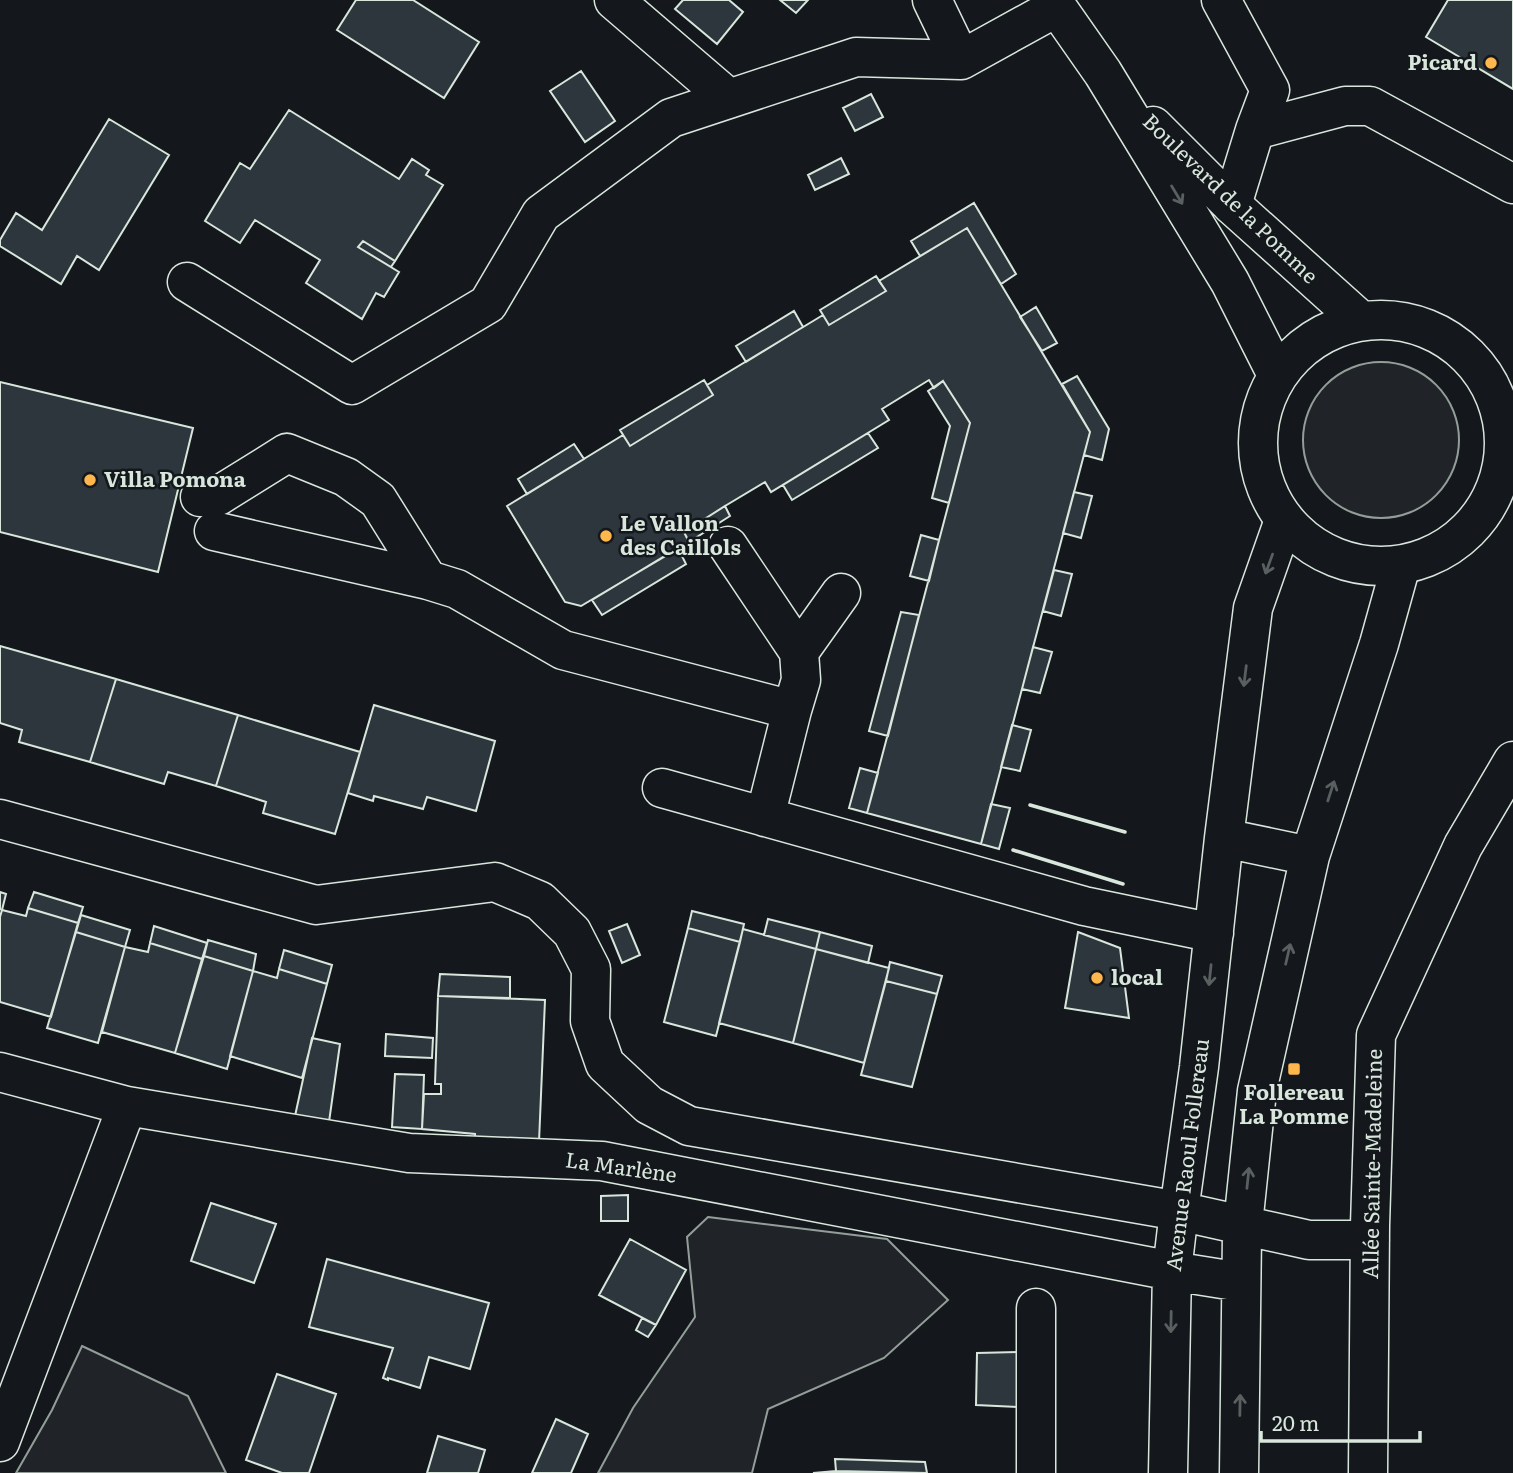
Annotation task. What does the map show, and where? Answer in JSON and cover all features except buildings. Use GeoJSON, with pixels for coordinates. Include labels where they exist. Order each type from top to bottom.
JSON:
{"type":"FeatureCollection","features":[{"type":"Feature","properties":{"kind":"street"},"geometry":{"type":"LineString","coordinates":[[614,0],[728,98]]}},
{"type":"Feature","properties":{"kind":"street"},"geometry":{"type":"LineString","coordinates":[[932,0],[961,60]]}},
{"type":"Feature","properties":{"kind":"street"},"geometry":{"type":"LineString","coordinates":[[1221,0],[1269,90],[1232,205]]}},
{"type":"Feature","properties":{"kind":"street"},"geometry":{"type":"LineString","coordinates":[[187,282],[352,385],[488,303],[541,214],[671,118],[856,57],[961,60],[1055,4]]}},
{"type":"Feature","properties":{"kind":"street","name":"Boulevard de la Pomme"},"geometry":{"type":"LineString","coordinates":[[1055,4],[1104,73],[1230,282],[1278,375]]}},
{"type":"Feature","properties":{"kind":"street","name":"Boulevard de la Pomme"},"geometry":{"type":"LineString","coordinates":[[1104,73],[1232,205],[1361,321]]}},
{"type":"Feature","properties":{"kind":"street"},"geometry":{"type":"LineString","coordinates":[[1255,131],[1345,106],[1370,106],[1513,184]]}},
{"type":"Feature","properties":{"kind":"street"},"geometry":{"type":"LineString","coordinates":[[1396,320],[1429,330],[1458,348],[1482,373],[1505,405],[1501,472],[1503,495],[1456,541],[1430,556],[1401,565],[1369,566],[1337,558],[1308,543],[1284,520],[1268,494],[1259,465],[1257,433],[1263,403],[1278,375],[1299,349],[1329,331],[1361,321],[1396,320]]}},
{"type":"Feature","properties":{"kind":"street"},"geometry":{"type":"LineString","coordinates":[[428,580],[377,500],[346,477],[287,453],[218,496],[207,514],[457,589],[562,650],[792,710]]}},
{"type":"Feature","properties":{"kind":"street","name":"Avenue Raoul Follereau"},"geometry":{"type":"LineString","coordinates":[[1168,1473],[1172,1271],[1199,1067],[1224,838],[1253,608],[1284,520]]}},
{"type":"Feature","properties":{"kind":"street"},"geometry":{"type":"LineString","coordinates":[[728,546],[799,652],[801,680],[765,817]]}},
{"type":"Feature","properties":{"kind":"street"},"geometry":{"type":"LineString","coordinates":[[1239,1473],[1243,1227],[1257,1091],[1310,856],[1379,644],[1401,565]]}},
{"type":"Feature","properties":{"kind":"street"},"geometry":{"type":"LineString","coordinates":[[799,652],[841,593]]}},
{"type":"Feature","properties":{"kind":"street","name":"Allée Sainte-Madeleine"},"geometry":{"type":"LineString","coordinates":[[1368,1473],[1370,1240],[1376,1035],[1463,846],[1513,761]]}},
{"type":"Feature","properties":{"kind":"street"},"geometry":{"type":"LineString","coordinates":[[662,788],[1084,906],[1214,933]]}},
{"type":"Feature","properties":{"kind":"street"},"geometry":{"type":"LineString","coordinates":[[0,819],[316,905],[495,882],[540,901],[572,932],[591,969],[590,1021],[605,1064],[649,1105],[689,1126],[1179,1211],[1309,1240],[1370,1240]]}},
{"type":"Feature","properties":{"kind":"street"},"geometry":{"type":"LineString","coordinates":[[1224,838],[1310,856]]}},
{"type":"Feature","properties":{"kind":"street","name":"La Marlène"},"geometry":{"type":"LineString","coordinates":[[0,1072],[127,1105],[409,1153],[602,1161],[1241,1282]]}},
{"type":"Feature","properties":{"kind":"street"},"geometry":{"type":"LineString","coordinates":[[0,1442],[127,1105]]}},
{"type":"Feature","properties":{"kind":"street"},"geometry":{"type":"LineString","coordinates":[[1036,1308],[1036,1473]]}},
{"type":"Feature","properties":{"kind":"shaded area"},"geometry":{"type":"Polygon","coordinates":[[[1381,362],[1411,368],[1436,385],[1453,410],[1459,440],[1453,470],[1436,495],[1411,512],[1381,518],[1351,512],[1326,495],[1309,470],[1303,440],[1309,410],[1326,385],[1351,368],[1381,362]]]}},
{"type":"Feature","properties":{"kind":"shaded area"},"geometry":{"type":"Polygon","coordinates":[[[708,1217],[887,1239],[948,1300],[884,1358],[768,1409],[752,1473],[598,1473],[633,1408],[695,1317],[687,1237],[708,1217]]]}},
{"type":"Feature","properties":{"kind":"shaded area"},"geometry":{"type":"Polygon","coordinates":[[[82,1346],[188,1396],[226,1473],[16,1473],[52,1410],[82,1346]]]}},
{"type":"Feature","properties":{"kind":"wall"},"geometry":{"type":"LineString","coordinates":[[1030,805],[1125,832]]}},
{"type":"Feature","properties":{"kind":"wall"},"geometry":{"type":"LineString","coordinates":[[1013,850],[1123,884]]}},
{"type":"Feature","properties":{"kind":"place","name":"Picard"},"geometry":{"type":"Point","coordinates":[1491,63]}},
{"type":"Feature","properties":{"kind":"place","name":"Villa Pomona"},"geometry":{"type":"Point","coordinates":[90,480]}},
{"type":"Feature","properties":{"kind":"place","name":"Le Vallon des Caillols"},"geometry":{"type":"Point","coordinates":[606,536]}},
{"type":"Feature","properties":{"kind":"place","name":"local"},"geometry":{"type":"Point","coordinates":[1097,978]}},
{"type":"Feature","properties":{"kind":"place","name":"Follereau La Pomme"},"geometry":{"type":"Point","coordinates":[1294,1069]}}]}
